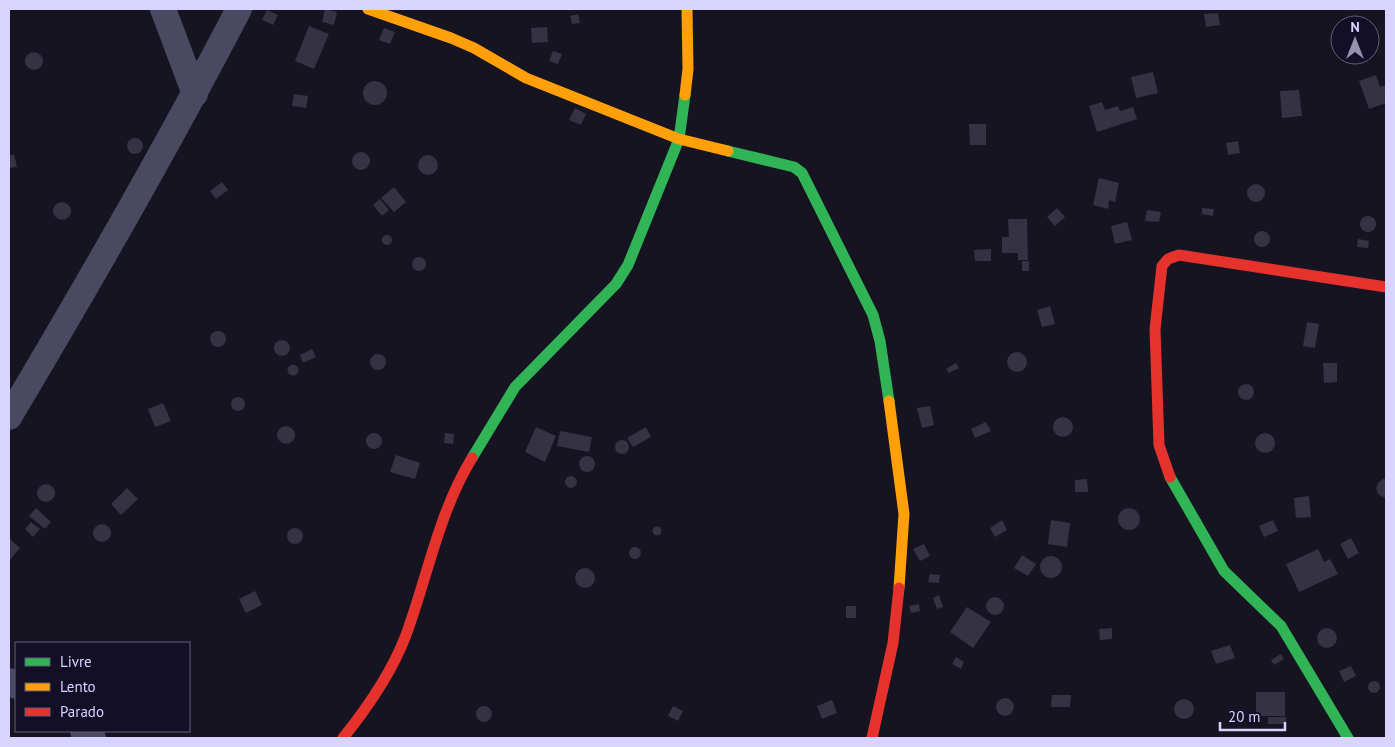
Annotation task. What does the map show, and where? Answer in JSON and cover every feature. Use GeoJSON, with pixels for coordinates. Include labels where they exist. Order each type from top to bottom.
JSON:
{"type":"FeatureCollection","features":[{"type":"Feature","properties":{"kind":"street"},"geometry":{"type":"LineString","coordinates":[[163,9],[194,94]]}},
{"type":"Feature","properties":{"kind":"street"},"geometry":{"type":"LineString","coordinates":[[9,417],[61,330],[194,94],[238,9]]}},
{"type":"Feature","properties":{"kind":"street"},"geometry":{"type":"LineString","coordinates":[[368,9],[451,38],[474,48],[526,78],[679,139],[794,166],[802,173],[873,315],[880,341],[896,439],[904,514],[893,643],[872,738]]}},
{"type":"Feature","properties":{"kind":"street"},"geometry":{"type":"LineString","coordinates":[[343,738],[370,702],[392,665],[406,636],[446,509],[461,476],[515,387],[616,284],[628,265],[679,139],[688,69],[687,9]]}},
{"type":"Feature","properties":{"kind":"street"},"geometry":{"type":"LineString","coordinates":[[1348,738],[1281,626],[1224,571],[1166,469],[1159,444],[1155,329],[1162,266],[1168,259],[1179,255],[1386,287]]}},
{"type":"Feature","properties":{"kind":"building"},"geometry":{"type":"Polygon","coordinates":[[[325,9],[337,12],[334,25],[322,22],[325,9]]]}},
{"type":"Feature","properties":{"kind":"building"},"geometry":{"type":"Polygon","coordinates":[[[267,10],[278,15],[273,25],[262,20],[267,10]]]}},
{"type":"Feature","properties":{"kind":"building"},"geometry":{"type":"Polygon","coordinates":[[[1218,13],[1220,25],[1206,27],[1204,14],[1218,13]]]}},
{"type":"Feature","properties":{"kind":"building"},"geometry":{"type":"Polygon","coordinates":[[[578,14],[580,23],[572,24],[570,16],[578,14]]]}},
{"type":"Feature","properties":{"kind":"building"},"geometry":{"type":"Polygon","coordinates":[[[309,26],[329,34],[314,69],[295,61],[309,26]]]}},
{"type":"Feature","properties":{"kind":"building"},"geometry":{"type":"Polygon","coordinates":[[[547,27],[548,42],[532,43],[531,28],[547,27]]]}},
{"type":"Feature","properties":{"kind":"building"},"geometry":{"type":"Polygon","coordinates":[[[384,28],[395,32],[390,44],[379,40],[384,28]]]}},
{"type":"Feature","properties":{"kind":"building"},"geometry":{"type":"Polygon","coordinates":[[[553,51],[562,54],[558,64],[549,61],[553,51]]]}},
{"type":"Feature","properties":{"kind":"building"},"geometry":{"type":"Polygon","coordinates":[[[34,52],[40,55],[43,61],[40,67],[34,70],[28,67],[25,61],[28,55],[34,52]]]}},
{"type":"Feature","properties":{"kind":"building"},"geometry":{"type":"Polygon","coordinates":[[[1153,72],[1158,93],[1136,98],[1131,77],[1153,72]]]}},
{"type":"Feature","properties":{"kind":"building"},"geometry":{"type":"Polygon","coordinates":[[[1376,75],[1380,87],[1386,85],[1386,103],[1369,109],[1359,81],[1376,75]]]}},
{"type":"Feature","properties":{"kind":"building"},"geometry":{"type":"Polygon","coordinates":[[[375,81],[380,82],[386,88],[386,98],[380,104],[375,105],[370,104],[364,98],[363,93],[364,88],[370,82],[375,81]]]}},
{"type":"Feature","properties":{"kind":"building"},"geometry":{"type":"Polygon","coordinates":[[[1299,90],[1302,116],[1282,118],[1280,91],[1299,90]]]}},
{"type":"Feature","properties":{"kind":"building"},"geometry":{"type":"Polygon","coordinates":[[[294,94],[308,96],[306,108],[292,106],[294,94]]]}},
{"type":"Feature","properties":{"kind":"building"},"geometry":{"type":"Polygon","coordinates":[[[1102,102],[1105,110],[1118,106],[1120,111],[1133,107],[1137,119],[1097,132],[1089,106],[1102,102]]]}},
{"type":"Feature","properties":{"kind":"building"},"geometry":{"type":"Polygon","coordinates":[[[575,108],[586,114],[581,125],[569,120],[575,108]]]}},
{"type":"Feature","properties":{"kind":"building"},"geometry":{"type":"Polygon","coordinates":[[[969,124],[986,124],[986,145],[970,145],[969,124]]]}},
{"type":"Feature","properties":{"kind":"building"},"geometry":{"type":"Polygon","coordinates":[[[135,138],[143,146],[135,154],[127,146],[135,138]]]}},
{"type":"Feature","properties":{"kind":"building"},"geometry":{"type":"Polygon","coordinates":[[[1238,141],[1240,153],[1228,155],[1226,143],[1238,141]]]}},
{"type":"Feature","properties":{"kind":"building"},"geometry":{"type":"Polygon","coordinates":[[[361,152],[367,155],[370,161],[367,167],[361,170],[355,167],[352,161],[355,155],[361,152]]]}},
{"type":"Feature","properties":{"kind":"building"},"geometry":{"type":"Polygon","coordinates":[[[14,154],[17,167],[9,168],[9,156],[14,154]]]}},
{"type":"Feature","properties":{"kind":"building"},"geometry":{"type":"Polygon","coordinates":[[[428,155],[435,158],[438,165],[435,172],[428,175],[421,172],[418,165],[421,158],[428,155]]]}},
{"type":"Feature","properties":{"kind":"building"},"geometry":{"type":"Polygon","coordinates":[[[1099,178],[1119,183],[1115,202],[1109,200],[1108,209],[1093,205],[1099,178]]]}},
{"type":"Feature","properties":{"kind":"building"},"geometry":{"type":"Polygon","coordinates":[[[222,182],[228,190],[216,199],[210,191],[222,182]]]}},
{"type":"Feature","properties":{"kind":"building"},"geometry":{"type":"Polygon","coordinates":[[[1252,184],[1260,184],[1265,189],[1263,200],[1252,202],[1247,197],[1247,189],[1252,184]]]}},
{"type":"Feature","properties":{"kind":"building"},"geometry":{"type":"Polygon","coordinates":[[[394,187],[406,202],[394,212],[381,198],[394,187]]]}},
{"type":"Feature","properties":{"kind":"building"},"geometry":{"type":"Polygon","coordinates":[[[380,199],[389,210],[382,216],[373,205],[380,199]]]}},
{"type":"Feature","properties":{"kind":"building"},"geometry":{"type":"Polygon","coordinates":[[[62,202],[68,205],[71,211],[68,217],[62,220],[56,217],[53,211],[56,205],[62,202]]]}},
{"type":"Feature","properties":{"kind":"building"},"geometry":{"type":"Polygon","coordinates":[[[1057,208],[1065,217],[1055,226],[1047,217],[1057,208]]]}},
{"type":"Feature","properties":{"kind":"building"},"geometry":{"type":"Polygon","coordinates":[[[1202,208],[1214,209],[1213,216],[1202,214],[1202,208]]]}},
{"type":"Feature","properties":{"kind":"building"},"geometry":{"type":"Polygon","coordinates":[[[1147,210],[1161,212],[1159,222],[1145,221],[1147,210]]]}},
{"type":"Feature","properties":{"kind":"building"},"geometry":{"type":"Polygon","coordinates":[[[1365,216],[1371,216],[1376,221],[1374,230],[1365,232],[1360,227],[1360,221],[1365,216]]]}},
{"type":"Feature","properties":{"kind":"building"},"geometry":{"type":"Polygon","coordinates":[[[1008,219],[1027,219],[1028,260],[1018,260],[1018,253],[1002,253],[1002,237],[1009,237],[1008,219]]]}},
{"type":"Feature","properties":{"kind":"building"},"geometry":{"type":"Polygon","coordinates":[[[1127,222],[1132,240],[1115,244],[1111,226],[1127,222]]]}},
{"type":"Feature","properties":{"kind":"building"},"geometry":{"type":"Polygon","coordinates":[[[1262,231],[1268,233],[1270,239],[1268,245],[1262,247],[1256,245],[1254,239],[1256,233],[1262,231]]]}},
{"type":"Feature","properties":{"kind":"building"},"geometry":{"type":"Polygon","coordinates":[[[385,235],[389,235],[392,240],[391,244],[385,245],[382,242],[382,238],[385,235]]]}},
{"type":"Feature","properties":{"kind":"building"},"geometry":{"type":"Polygon","coordinates":[[[1358,239],[1369,241],[1368,248],[1357,247],[1358,239]]]}},
{"type":"Feature","properties":{"kind":"building"},"geometry":{"type":"Polygon","coordinates":[[[991,249],[991,261],[975,261],[974,250],[991,249]]]}},
{"type":"Feature","properties":{"kind":"building"},"geometry":{"type":"Polygon","coordinates":[[[419,257],[424,259],[426,264],[424,269],[419,271],[414,269],[412,264],[414,259],[419,257]]]}},
{"type":"Feature","properties":{"kind":"building"},"geometry":{"type":"Polygon","coordinates":[[[1022,261],[1029,261],[1029,271],[1022,271],[1022,261]]]}},
{"type":"Feature","properties":{"kind":"building"},"geometry":{"type":"Polygon","coordinates":[[[1050,306],[1055,324],[1042,327],[1037,310],[1050,306]]]}},
{"type":"Feature","properties":{"kind":"building"},"geometry":{"type":"Polygon","coordinates":[[[1307,322],[1319,324],[1315,348],[1303,346],[1307,322]]]}},
{"type":"Feature","properties":{"kind":"building"},"geometry":{"type":"Polygon","coordinates":[[[218,331],[226,339],[218,347],[210,339],[218,331]]]}},
{"type":"Feature","properties":{"kind":"building"},"geometry":{"type":"Polygon","coordinates":[[[282,340],[288,342],[290,348],[288,354],[282,356],[276,354],[274,348],[276,342],[282,340]]]}},
{"type":"Feature","properties":{"kind":"building"},"geometry":{"type":"Polygon","coordinates":[[[312,349],[316,357],[303,363],[300,355],[312,349]]]}},
{"type":"Feature","properties":{"kind":"building"},"geometry":{"type":"Polygon","coordinates":[[[1017,352],[1024,355],[1027,362],[1024,369],[1017,372],[1010,369],[1007,362],[1010,355],[1017,352]]]}},
{"type":"Feature","properties":{"kind":"building"},"geometry":{"type":"Polygon","coordinates":[[[378,354],[386,362],[378,370],[370,362],[378,354]]]}},
{"type":"Feature","properties":{"kind":"building"},"geometry":{"type":"Polygon","coordinates":[[[956,363],[959,368],[949,373],[946,369],[956,363]]]}},
{"type":"Feature","properties":{"kind":"building"},"geometry":{"type":"Polygon","coordinates":[[[1323,363],[1337,363],[1337,382],[1324,383],[1323,363]]]}},
{"type":"Feature","properties":{"kind":"building"},"geometry":{"type":"Polygon","coordinates":[[[293,364],[299,370],[293,376],[287,370],[293,364]]]}},
{"type":"Feature","properties":{"kind":"building"},"geometry":{"type":"Polygon","coordinates":[[[1246,384],[1252,386],[1254,392],[1252,398],[1246,400],[1240,398],[1238,392],[1240,386],[1246,384]]]}},
{"type":"Feature","properties":{"kind":"building"},"geometry":{"type":"Polygon","coordinates":[[[238,397],[243,399],[245,404],[243,409],[238,411],[233,409],[231,404],[233,399],[238,397]]]}},
{"type":"Feature","properties":{"kind":"building"},"geometry":{"type":"Polygon","coordinates":[[[163,403],[171,421],[155,427],[148,409],[163,403]]]}},
{"type":"Feature","properties":{"kind":"building"},"geometry":{"type":"Polygon","coordinates":[[[930,406],[934,425],[922,428],[917,408],[930,406]]]}},
{"type":"Feature","properties":{"kind":"building"},"geometry":{"type":"Polygon","coordinates":[[[1063,417],[1070,420],[1073,427],[1070,434],[1063,437],[1056,434],[1053,427],[1056,420],[1063,417]]]}},
{"type":"Feature","properties":{"kind":"building"},"geometry":{"type":"Polygon","coordinates":[[[986,422],[991,431],[975,438],[971,429],[986,422]]]}},
{"type":"Feature","properties":{"kind":"building"},"geometry":{"type":"Polygon","coordinates":[[[282,426],[290,426],[295,431],[293,442],[282,444],[277,439],[277,431],[282,426]]]}},
{"type":"Feature","properties":{"kind":"building"},"geometry":{"type":"Polygon","coordinates":[[[536,427],[556,436],[545,462],[525,452],[536,427]]]}},
{"type":"Feature","properties":{"kind":"building"},"geometry":{"type":"Polygon","coordinates":[[[646,427],[651,437],[633,447],[627,438],[646,427]]]}},
{"type":"Feature","properties":{"kind":"building"},"geometry":{"type":"Polygon","coordinates":[[[560,431],[592,437],[589,452],[557,446],[560,431]]]}},
{"type":"Feature","properties":{"kind":"building"},"geometry":{"type":"Polygon","coordinates":[[[371,433],[377,433],[382,438],[380,447],[371,449],[366,444],[366,438],[371,433]]]}},
{"type":"Feature","properties":{"kind":"building"},"geometry":{"type":"Polygon","coordinates":[[[445,433],[454,434],[453,444],[444,443],[445,433]]]}},
{"type":"Feature","properties":{"kind":"building"},"geometry":{"type":"Polygon","coordinates":[[[1265,433],[1272,436],[1275,443],[1272,450],[1265,453],[1258,450],[1255,443],[1258,436],[1265,433]]]}},
{"type":"Feature","properties":{"kind":"building"},"geometry":{"type":"Polygon","coordinates":[[[619,440],[625,440],[629,447],[625,454],[619,454],[615,450],[615,444],[619,440]]]}},
{"type":"Feature","properties":{"kind":"building"},"geometry":{"type":"Polygon","coordinates":[[[396,455],[420,463],[415,479],[390,472],[396,455]]]}},
{"type":"Feature","properties":{"kind":"building"},"geometry":{"type":"Polygon","coordinates":[[[587,456],[593,458],[595,464],[593,470],[587,472],[581,470],[579,464],[581,458],[587,456]]]}},
{"type":"Feature","properties":{"kind":"building"},"geometry":{"type":"Polygon","coordinates":[[[569,476],[573,476],[577,482],[573,488],[569,488],[565,484],[565,480],[569,476]]]}},
{"type":"Feature","properties":{"kind":"building"},"geometry":{"type":"Polygon","coordinates":[[[1087,479],[1088,492],[1075,492],[1075,480],[1087,479]]]}},
{"type":"Feature","properties":{"kind":"building"},"geometry":{"type":"Polygon","coordinates":[[[1386,479],[1386,498],[1379,495],[1376,489],[1378,483],[1386,479]]]}},
{"type":"Feature","properties":{"kind":"building"},"geometry":{"type":"Polygon","coordinates":[[[46,484],[52,487],[55,493],[52,499],[46,502],[40,499],[37,493],[40,487],[46,484]]]}},
{"type":"Feature","properties":{"kind":"building"},"geometry":{"type":"Polygon","coordinates":[[[127,488],[138,499],[121,515],[111,504],[127,488]]]}},
{"type":"Feature","properties":{"kind":"building"},"geometry":{"type":"Polygon","coordinates":[[[1309,496],[1311,517],[1296,518],[1294,498],[1309,496]]]}},
{"type":"Feature","properties":{"kind":"building"},"geometry":{"type":"Polygon","coordinates":[[[36,508],[51,522],[45,529],[29,516],[36,508]]]}},
{"type":"Feature","properties":{"kind":"building"},"geometry":{"type":"Polygon","coordinates":[[[1129,508],[1137,511],[1140,519],[1137,527],[1129,530],[1121,527],[1118,519],[1121,511],[1129,508]]]}},
{"type":"Feature","properties":{"kind":"building"},"geometry":{"type":"Polygon","coordinates":[[[1002,520],[1007,530],[995,537],[990,528],[1002,520]]]}},
{"type":"Feature","properties":{"kind":"building"},"geometry":{"type":"Polygon","coordinates":[[[1051,520],[1070,523],[1067,547],[1048,544],[1051,520]]]}},
{"type":"Feature","properties":{"kind":"building"},"geometry":{"type":"Polygon","coordinates":[[[1273,520],[1278,531],[1264,537],[1259,526],[1273,520]]]}},
{"type":"Feature","properties":{"kind":"building"},"geometry":{"type":"Polygon","coordinates":[[[31,522],[40,529],[33,537],[25,529],[31,522]]]}},
{"type":"Feature","properties":{"kind":"building"},"geometry":{"type":"Polygon","coordinates":[[[102,524],[108,527],[111,533],[108,539],[102,542],[96,539],[93,533],[96,527],[102,524]]]}},
{"type":"Feature","properties":{"kind":"building"},"geometry":{"type":"Polygon","coordinates":[[[657,526],[662,531],[657,536],[652,531],[657,526]]]}},
{"type":"Feature","properties":{"kind":"building"},"geometry":{"type":"Polygon","coordinates":[[[292,528],[298,528],[303,533],[301,542],[292,544],[287,539],[287,533],[292,528]]]}},
{"type":"Feature","properties":{"kind":"building"},"geometry":{"type":"Polygon","coordinates":[[[9,538],[20,548],[9,561],[9,538]]]}},
{"type":"Feature","properties":{"kind":"building"},"geometry":{"type":"Polygon","coordinates":[[[1351,538],[1359,553],[1348,559],[1340,544],[1351,538]]]}},
{"type":"Feature","properties":{"kind":"building"},"geometry":{"type":"Polygon","coordinates":[[[924,544],[930,556],[920,561],[913,549],[924,544]]]}},
{"type":"Feature","properties":{"kind":"building"},"geometry":{"type":"Polygon","coordinates":[[[637,547],[640,548],[640,558],[633,559],[630,558],[629,551],[630,548],[637,547]]]}},
{"type":"Feature","properties":{"kind":"building"},"geometry":{"type":"Polygon","coordinates":[[[1318,549],[1324,562],[1330,559],[1338,574],[1299,592],[1286,564],[1318,549]]]}},
{"type":"Feature","properties":{"kind":"building"},"geometry":{"type":"Polygon","coordinates":[[[1022,555],[1036,564],[1028,576],[1014,568],[1022,555]]]}},
{"type":"Feature","properties":{"kind":"building"},"geometry":{"type":"Polygon","coordinates":[[[1051,556],[1059,559],[1062,567],[1059,575],[1051,578],[1043,575],[1040,567],[1043,559],[1051,556]]]}},
{"type":"Feature","properties":{"kind":"building"},"geometry":{"type":"Polygon","coordinates":[[[585,568],[592,571],[595,578],[592,585],[585,588],[578,585],[575,578],[578,571],[585,568]]]}},
{"type":"Feature","properties":{"kind":"building"},"geometry":{"type":"Polygon","coordinates":[[[930,574],[940,575],[939,583],[928,582],[930,574]]]}},
{"type":"Feature","properties":{"kind":"building"},"geometry":{"type":"Polygon","coordinates":[[[255,591],[262,605],[246,613],[239,599],[255,591]]]}},
{"type":"Feature","properties":{"kind":"building"},"geometry":{"type":"Polygon","coordinates":[[[939,595],[943,607],[937,609],[933,598],[939,595]]]}},
{"type":"Feature","properties":{"kind":"building"},"geometry":{"type":"Polygon","coordinates":[[[995,597],[1001,600],[1004,606],[1001,612],[995,615],[989,612],[986,606],[989,600],[995,597]]]}},
{"type":"Feature","properties":{"kind":"building"},"geometry":{"type":"Polygon","coordinates":[[[919,604],[920,611],[911,613],[909,606],[919,604]]]}},
{"type":"Feature","properties":{"kind":"building"},"geometry":{"type":"Polygon","coordinates":[[[846,606],[856,606],[856,618],[846,618],[846,606]]]}},
{"type":"Feature","properties":{"kind":"building"},"geometry":{"type":"Polygon","coordinates":[[[967,607],[991,622],[973,648],[950,632],[967,607]]]}},
{"type":"Feature","properties":{"kind":"building"},"geometry":{"type":"Polygon","coordinates":[[[1112,628],[1112,639],[1100,640],[1099,629],[1112,628]]]}},
{"type":"Feature","properties":{"kind":"building"},"geometry":{"type":"Polygon","coordinates":[[[1327,628],[1334,631],[1337,638],[1334,645],[1327,648],[1320,645],[1317,638],[1320,631],[1327,628]]]}},
{"type":"Feature","properties":{"kind":"building"},"geometry":{"type":"Polygon","coordinates":[[[1230,645],[1235,658],[1216,664],[1211,651],[1230,645]]]}},
{"type":"Feature","properties":{"kind":"building"},"geometry":{"type":"Polygon","coordinates":[[[1281,654],[1284,659],[1274,665],[1271,660],[1281,654]]]}},
{"type":"Feature","properties":{"kind":"building"},"geometry":{"type":"Polygon","coordinates":[[[956,657],[964,662],[961,669],[952,664],[956,657]]]}},
{"type":"Feature","properties":{"kind":"building"},"geometry":{"type":"Polygon","coordinates":[[[1351,666],[1356,676],[1344,682],[1339,671],[1351,666]]]}},
{"type":"Feature","properties":{"kind":"building"},"geometry":{"type":"Polygon","coordinates":[[[1376,681],[1379,682],[1379,692],[1372,693],[1369,692],[1368,685],[1369,682],[1376,681]]]}},
{"type":"Feature","properties":{"kind":"building"},"geometry":{"type":"Polygon","coordinates":[[[1256,692],[1285,692],[1285,716],[1256,716],[1256,692]]]}},
{"type":"Feature","properties":{"kind":"building"},"geometry":{"type":"Polygon","coordinates":[[[1052,695],[1071,695],[1070,707],[1051,707],[1052,695]]]}},
{"type":"Feature","properties":{"kind":"building"},"geometry":{"type":"Polygon","coordinates":[[[1005,698],[1011,701],[1014,707],[1011,713],[1005,716],[999,713],[996,707],[999,701],[1005,698]]]}},
{"type":"Feature","properties":{"kind":"building"},"geometry":{"type":"Polygon","coordinates":[[[1184,699],[1191,702],[1194,709],[1191,716],[1184,719],[1177,716],[1174,709],[1177,702],[1184,699]]]}},
{"type":"Feature","properties":{"kind":"building"},"geometry":{"type":"Polygon","coordinates":[[[832,700],[837,713],[822,719],[817,706],[832,700]]]}},
{"type":"Feature","properties":{"kind":"building"},"geometry":{"type":"Polygon","coordinates":[[[484,706],[492,714],[484,722],[476,714],[484,706]]]}},
{"type":"Feature","properties":{"kind":"building"},"geometry":{"type":"Polygon","coordinates":[[[673,706],[683,711],[678,721],[668,716],[673,706]]]}},
{"type":"Feature","properties":{"kind":"building"},"geometry":{"type":"Polygon","coordinates":[[[1268,717],[1286,717],[1286,724],[1268,724],[1268,717]]]}},
{"type":"Feature","properties":{"kind":"traffic: fast"},"geometry":{"type":"LineString","coordinates":[[472,458],[515,387],[616,284],[628,265],[679,139],[685,95]]}},
{"type":"Feature","properties":{"kind":"traffic: fast"},"geometry":{"type":"LineString","coordinates":[[728,151],[794,167],[802,173],[873,315],[880,341],[889,401]]}},
{"type":"Feature","properties":{"kind":"traffic: fast"},"geometry":{"type":"LineString","coordinates":[[1170,477],[1224,571],[1281,626],[1348,738]]}},
{"type":"Feature","properties":{"kind":"traffic: slow"},"geometry":{"type":"LineString","coordinates":[[368,9],[451,38],[474,48],[526,78],[679,139],[728,151]]}},
{"type":"Feature","properties":{"kind":"traffic: slow"},"geometry":{"type":"LineString","coordinates":[[685,95],[688,69],[687,9]]}},
{"type":"Feature","properties":{"kind":"traffic: slow"},"geometry":{"type":"LineString","coordinates":[[889,401],[904,514],[899,588]]}},
{"type":"Feature","properties":{"kind":"traffic: jam"},"geometry":{"type":"LineString","coordinates":[[1170,477],[1159,445],[1155,329],[1162,266],[1168,259],[1179,255],[1386,287]]}},
{"type":"Feature","properties":{"kind":"traffic: jam"},"geometry":{"type":"LineString","coordinates":[[343,738],[379,689],[400,649],[414,612],[442,522],[472,458]]}},
{"type":"Feature","properties":{"kind":"traffic: jam"},"geometry":{"type":"LineString","coordinates":[[872,738],[893,643],[899,588]]}}]}
